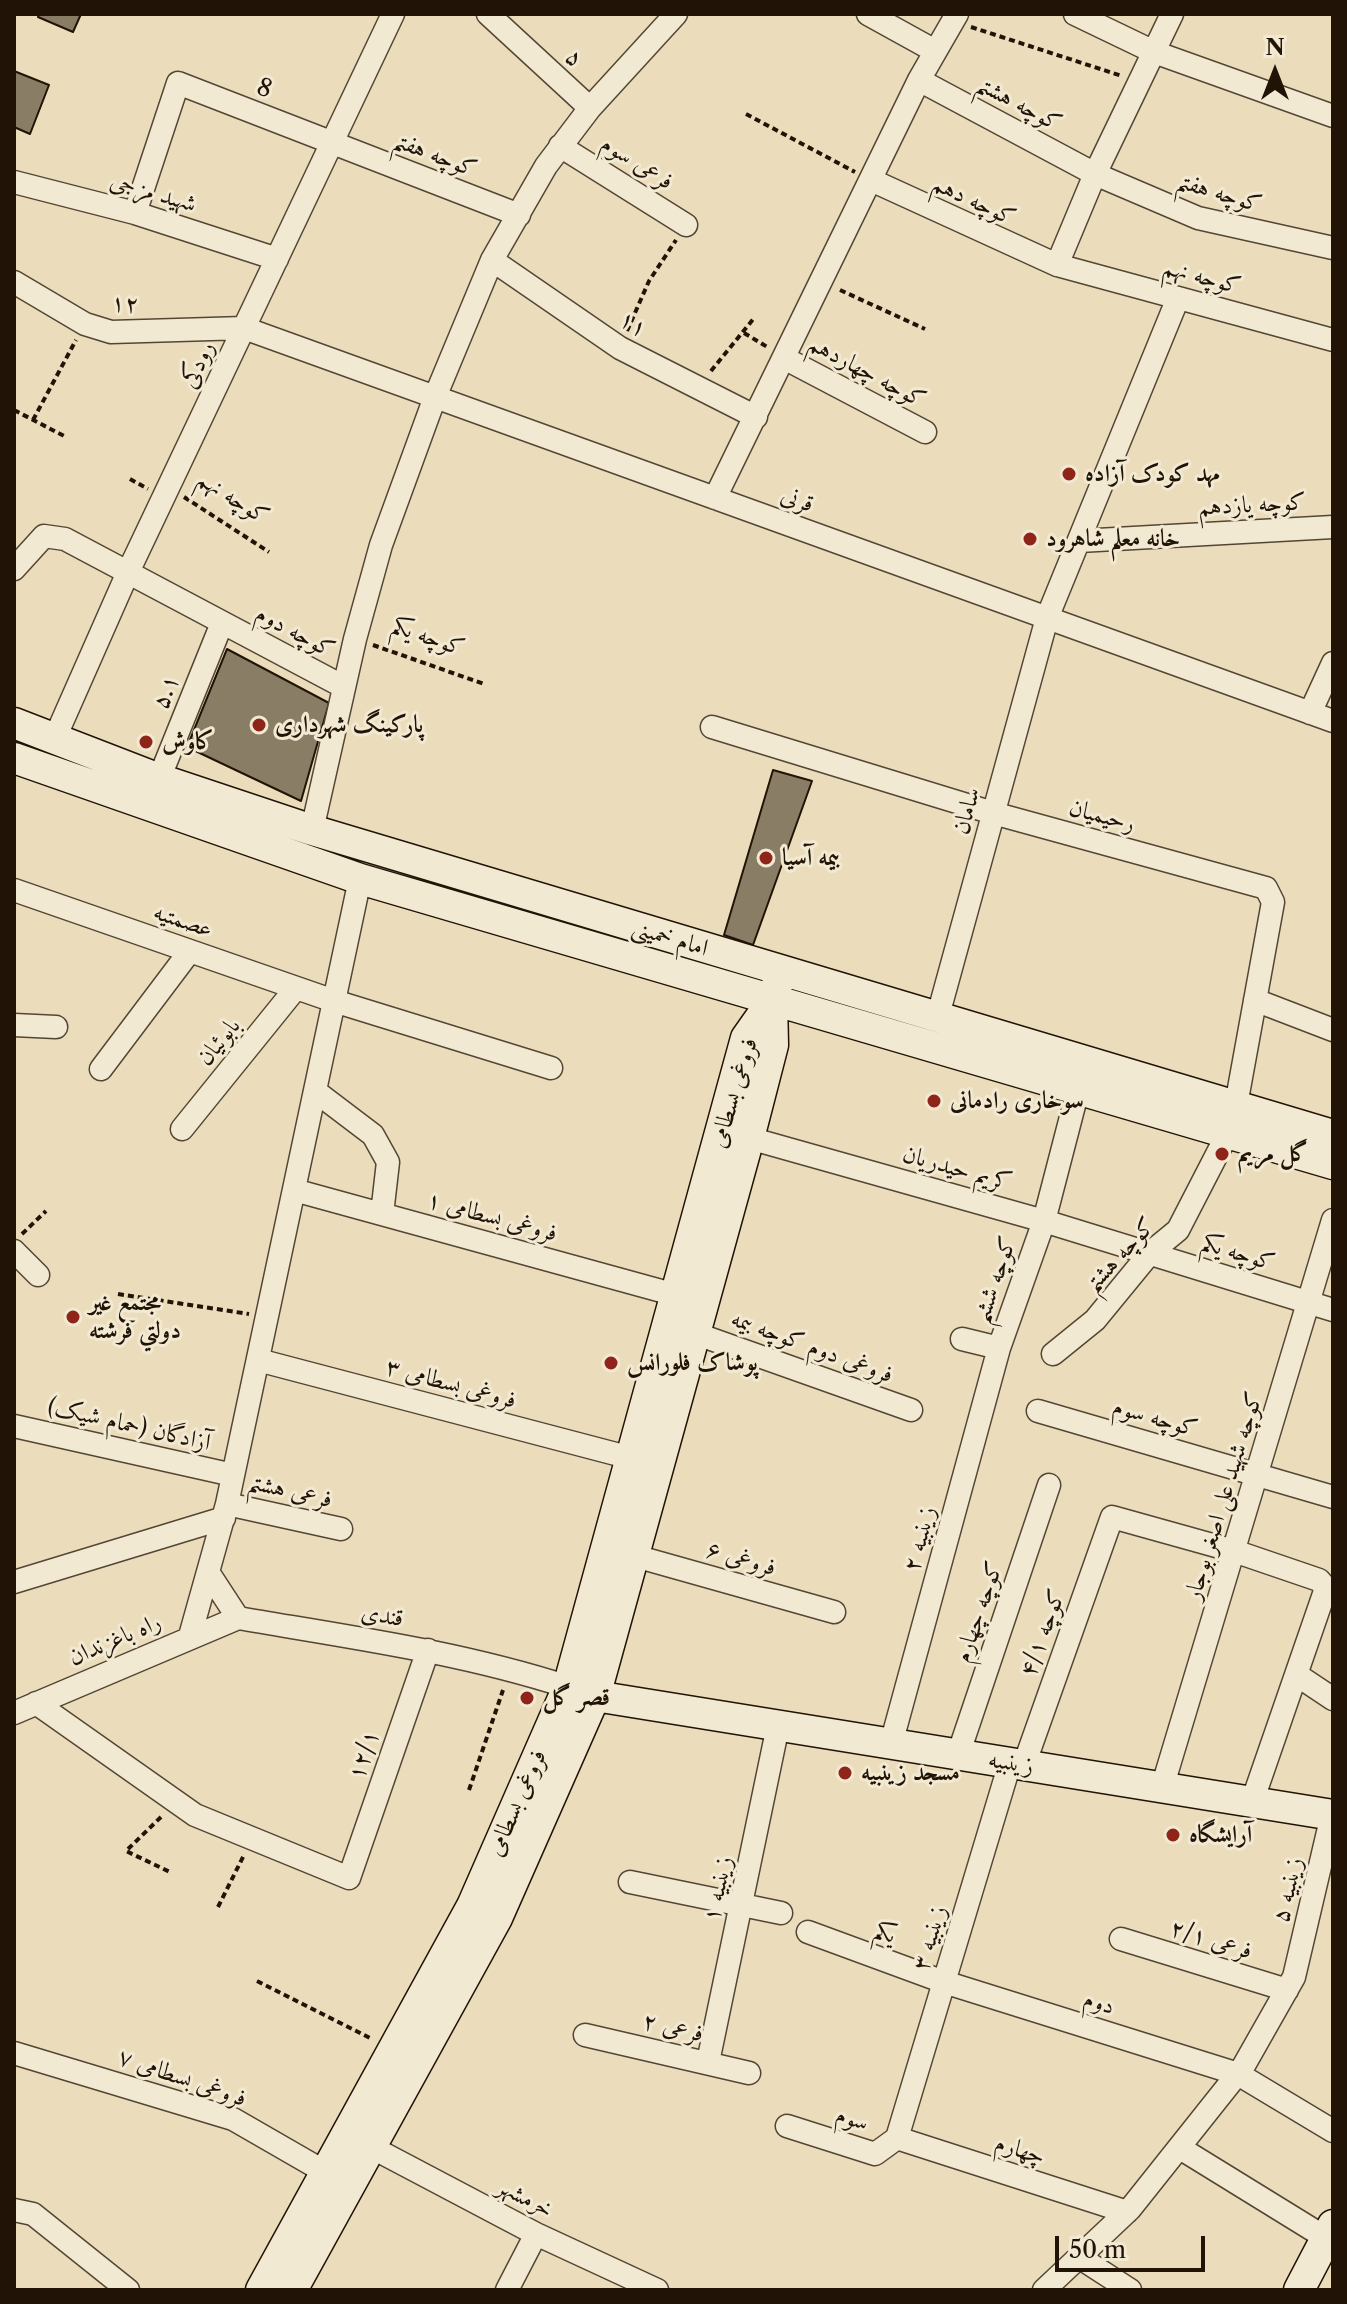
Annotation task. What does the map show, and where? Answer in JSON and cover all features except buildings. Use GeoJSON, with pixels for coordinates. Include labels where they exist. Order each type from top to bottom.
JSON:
{"type":"FeatureCollection","features":[{"type":"Feature","properties":{"kind":"main road","name":"امام خمینی"},"geometry":{"type":"LineString","coordinates":[[14,723],[159,779],[312,830],[937,1019],[1232,1119],[1333,1164]]}},
{"type":"Feature","properties":{"kind":"main road","name":"امام خمینی"},"geometry":{"type":"LineString","coordinates":[[14,758],[360,879],[1078,1090],[1333,1135]]}},
{"type":"Feature","properties":{"kind":"main road"},"geometry":{"type":"LineString","coordinates":[[772,1001],[781,972]]}},
{"type":"Feature","properties":{"kind":"main road","name":"فروغی بسطامی"},"geometry":{"type":"LineString","coordinates":[[292,2290],[497,1918],[635,1556],[773,1045],[772,1001]]}},
{"type":"Feature","properties":{"kind":"main road","name":"فروغی بسطامی"},"geometry":{"type":"LineString","coordinates":[[261,2290],[472,1906],[581,1692],[631,1458],[746,1038],[772,1001]]}},
{"type":"Feature","properties":{"kind":"main road","name":"زینبیه"},"geometry":{"type":"LineString","coordinates":[[581,1692],[1332,1815]]}},
{"type":"Feature","properties":{"kind":"main road"},"geometry":{"type":"LineString","coordinates":[[1299,2290],[1330,2232]]}},
{"type":"Feature","properties":{"kind":"street","name":"رودکی"},"geometry":{"type":"LineString","coordinates":[[54,740],[129,570],[393,14]]}},
{"type":"Feature","properties":{"kind":"street","name":"۵"},"geometry":{"type":"LineString","coordinates":[[488,14],[590,108]]}},
{"type":"Feature","properties":{"kind":"street"},"geometry":{"type":"LineString","coordinates":[[312,830],[355,639],[381,545],[435,397],[492,260],[560,146],[590,108],[676,14]]}},
{"type":"Feature","properties":{"kind":"street"},"geometry":{"type":"LineString","coordinates":[[868,14],[935,51]]}},
{"type":"Feature","properties":{"kind":"street"},"geometry":{"type":"LineString","coordinates":[[1075,14],[1154,52],[1333,116]]}},
{"type":"Feature","properties":{"kind":"street"},"geometry":{"type":"LineString","coordinates":[[1057,265],[1095,174],[1172,14]]}},
{"type":"Feature","properties":{"kind":"street"},"geometry":{"type":"LineString","coordinates":[[715,498],[919,80],[955,17]]}},
{"type":"Feature","properties":{"kind":"street","name":"کوچه هشتم"},"geometry":{"type":"LineString","coordinates":[[919,80],[1095,174]]}},
{"type":"Feature","properties":{"kind":"street","name":"8"},"geometry":{"type":"LineString","coordinates":[[135,213],[178,83],[331,144]]}},
{"type":"Feature","properties":{"kind":"street","name":"کوچه هفتم"},"geometry":{"type":"LineString","coordinates":[[331,144],[519,215]]}},
{"type":"Feature","properties":{"kind":"street","name":"فرعی سوم"},"geometry":{"type":"LineString","coordinates":[[560,146],[686,225]]}},
{"type":"Feature","properties":{"kind":"street","name":"کوچه هفتم"},"geometry":{"type":"LineString","coordinates":[[1095,174],[1198,218],[1333,248]]}},
{"type":"Feature","properties":{"kind":"street","name":"کوچه دهم"},"geometry":{"type":"LineString","coordinates":[[871,180],[1057,265]]}},
{"type":"Feature","properties":{"kind":"street","name":"شهید مزجی"},"geometry":{"type":"LineString","coordinates":[[14,182],[135,213],[277,259]]}},
{"type":"Feature","properties":{"kind":"street","name":"۱۱"},"geometry":{"type":"LineString","coordinates":[[492,260],[620,348],[695,389],[756,417]]}},
{"type":"Feature","properties":{"kind":"street","name":"کوچه نهم"},"geometry":{"type":"LineString","coordinates":[[1057,265],[1333,340]]}},
{"type":"Feature","properties":{"kind":"street","name":"۱۲"},"geometry":{"type":"LineString","coordinates":[[14,282],[85,324],[111,332],[244,328]]}},
{"type":"Feature","properties":{"kind":"street","name":"سامان"},"geometry":{"type":"LineString","coordinates":[[937,1019],[1047,618],[1178,298]]}},
{"type":"Feature","properties":{"kind":"street","name":"قرنی"},"geometry":{"type":"LineString","coordinates":[[244,328],[1333,721]]}},
{"type":"Feature","properties":{"kind":"street","name":"کوچه چهاردهم"},"geometry":{"type":"LineString","coordinates":[[784,358],[925,432]]}},
{"type":"Feature","properties":{"kind":"street","name":"کوچه یازدهم"},"geometry":{"type":"LineString","coordinates":[[1079,541],[1333,527]]}},
{"type":"Feature","properties":{"kind":"street"},"geometry":{"type":"LineString","coordinates":[[14,569],[44,536],[65,539],[129,570],[222,623]]}},
{"type":"Feature","properties":{"kind":"street","name":"کوچه دوم"},"geometry":{"type":"LineString","coordinates":[[222,623],[344,687]]}},
{"type":"Feature","properties":{"kind":"street","name":"۵.۱"},"geometry":{"type":"LineString","coordinates":[[159,779],[222,623]]}},
{"type":"Feature","properties":{"kind":"street"},"geometry":{"type":"LineString","coordinates":[[1310,713],[1333,663]]}},
{"type":"Feature","properties":{"kind":"street","name":"رحیمیان"},"geometry":{"type":"LineString","coordinates":[[712,727],[993,813],[1266,888],[1273,902],[1232,1119]]}},
{"type":"Feature","properties":{"kind":"street"},"geometry":{"type":"LineString","coordinates":[[190,1636],[226,1511],[360,879]]}},
{"type":"Feature","properties":{"kind":"street","name":"عصمتیه"},"geometry":{"type":"LineString","coordinates":[[14,890],[334,1001],[551,1068]]}},
{"type":"Feature","properties":{"kind":"street"},"geometry":{"type":"LineString","coordinates":[[101,1069],[190,951]]}},
{"type":"Feature","properties":{"kind":"street","name":"بابوئیان"},"geometry":{"type":"LineString","coordinates":[[182,1129],[296,988]]}},
{"type":"Feature","properties":{"kind":"street"},"geometry":{"type":"LineString","coordinates":[[1255,1000],[1333,1030]]}},
{"type":"Feature","properties":{"kind":"street"},"geometry":{"type":"LineString","coordinates":[[14,1025],[56,1027]]}},
{"type":"Feature","properties":{"kind":"street","name":"کوچه ششم"},"geometry":{"type":"LineString","coordinates":[[999,1348],[1044,1221],[1078,1090]]}},
{"type":"Feature","properties":{"kind":"street"},"geometry":{"type":"LineString","coordinates":[[315,1091],[373,1135],[388,1162],[382,1214]]}},
{"type":"Feature","properties":{"kind":"street","name":"کوچه هشتم"},"geometry":{"type":"LineString","coordinates":[[1053,1354],[1095,1320],[1150,1253],[1178,1230],[1232,1119]]}},
{"type":"Feature","properties":{"kind":"street","name":"کریم حیدریان"},"geometry":{"type":"LineString","coordinates":[[749,1138],[1150,1253]]}},
{"type":"Feature","properties":{"kind":"street","name":"فروغی بسطامی ۱"},"geometry":{"type":"LineString","coordinates":[[294,1190],[676,1295]]}},
{"type":"Feature","properties":{"kind":"street","name":"کوچه شهید علی اصغر بوجار"},"geometry":{"type":"LineString","coordinates":[[1162,1788],[1333,1220]]}},
{"type":"Feature","properties":{"kind":"street"},"geometry":{"type":"LineString","coordinates":[[14,1251],[38,1275]]}},
{"type":"Feature","properties":{"kind":"street","name":"کوچه یکم"},"geometry":{"type":"LineString","coordinates":[[1150,1253],[1310,1303]]}},
{"type":"Feature","properties":{"kind":"street"},"geometry":{"type":"LineString","coordinates":[[1310,1303],[1333,1310]]}},
{"type":"Feature","properties":{"kind":"street","name":"فروغی دوم کوچه بیمه"},"geometry":{"type":"LineString","coordinates":[[694,1333],[911,1410]]}},
{"type":"Feature","properties":{"kind":"street"},"geometry":{"type":"LineString","coordinates":[[962,1339],[999,1348]]}},
{"type":"Feature","properties":{"kind":"street","name":"زینبیه ۲"},"geometry":{"type":"LineString","coordinates":[[891,1744],[999,1348]]}},
{"type":"Feature","properties":{"kind":"street","name":"فروغی بسطامی ۳"},"geometry":{"type":"LineString","coordinates":[[258,1360],[631,1458]]}},
{"type":"Feature","properties":{"kind":"street","name":"کوچه سوم"},"geometry":{"type":"LineString","coordinates":[[1038,1411],[1258,1475]]}},
{"type":"Feature","properties":{"kind":"street","name":"آزادگان (حمام شیک)"},"geometry":{"type":"LineString","coordinates":[[14,1426],[233,1475]]}},
{"type":"Feature","properties":{"kind":"street"},"geometry":{"type":"LineString","coordinates":[[1258,1475],[1333,1497]]}},
{"type":"Feature","properties":{"kind":"street","name":"کوچه چهارم"},"geometry":{"type":"LineString","coordinates":[[958,1755],[1049,1485]]}},
{"type":"Feature","properties":{"kind":"street"},"geometry":{"type":"LineString","coordinates":[[14,1582],[226,1511]]}},
{"type":"Feature","properties":{"kind":"street","name":"فرعی هشتم"},"geometry":{"type":"LineString","coordinates":[[226,1511],[341,1529]]}},
{"type":"Feature","properties":{"kind":"street","name":"کوچه ۴/۱"},"geometry":{"type":"LineString","coordinates":[[1017,1764],[1112,1517],[1234,1551]]}},
{"type":"Feature","properties":{"kind":"street"},"geometry":{"type":"LineString","coordinates":[[1234,1551],[1319,1580],[1326,1588],[1252,1802]]}},
{"type":"Feature","properties":{"kind":"street","name":"فروغی ۶"},"geometry":{"type":"LineString","coordinates":[[635,1556],[834,1612]]}},
{"type":"Feature","properties":{"kind":"street"},"geometry":{"type":"LineString","coordinates":[[208,1572],[238,1618]]}},
{"type":"Feature","properties":{"kind":"street","name":"قندی"},"geometry":{"type":"LineString","coordinates":[[238,1618],[428,1650],[510,1668],[581,1692]]}},
{"type":"Feature","properties":{"kind":"street","name":"راه باغزندان"},"geometry":{"type":"LineString","coordinates":[[14,1713],[238,1618]]}},
{"type":"Feature","properties":{"kind":"street","name":"۱۲/۱"},"geometry":{"type":"LineString","coordinates":[[252,1838],[349,1878],[428,1650]]}},
{"type":"Feature","properties":{"kind":"street"},"geometry":{"type":"LineString","coordinates":[[1297,1675],[1333,1699]]}},
{"type":"Feature","properties":{"kind":"street"},"geometry":{"type":"LineString","coordinates":[[36,1703],[195,1815],[252,1838]]}},
{"type":"Feature","properties":{"kind":"street","name":"زینبیه ۱"},"geometry":{"type":"LineString","coordinates":[[708,2062],[778,1726]]}},
{"type":"Feature","properties":{"kind":"street","name":"زینبیه ۳"},"geometry":{"type":"LineString","coordinates":[[899,2133],[944,1982],[1017,1764]]}},
{"type":"Feature","properties":{"kind":"street","name":"زینبیه ۵"},"geometry":{"type":"LineString","coordinates":[[1044,2290],[1127,2212],[1238,2074],[1291,1984],[1332,1815]]}},
{"type":"Feature","properties":{"kind":"street"},"geometry":{"type":"LineString","coordinates":[[630,1882],[742,1902],[781,1913]]}},
{"type":"Feature","properties":{"kind":"street","name":"یکم"},"geometry":{"type":"LineString","coordinates":[[808,1932],[944,1982]]}},
{"type":"Feature","properties":{"kind":"street","name":"فرعی ۲/۱"},"geometry":{"type":"LineString","coordinates":[[1121,1939],[1291,1984]]}},
{"type":"Feature","properties":{"kind":"street","name":"دوم"},"geometry":{"type":"LineString","coordinates":[[944,1982],[1238,2074]]}},
{"type":"Feature","properties":{"kind":"street","name":"فرعی ۲"},"geometry":{"type":"LineString","coordinates":[[585,2035],[749,2073]]}},
{"type":"Feature","properties":{"kind":"street","name":"فروغی بسطامی ۷"},"geometry":{"type":"LineString","coordinates":[[14,2053],[233,2119],[325,2172]]}},
{"type":"Feature","properties":{"kind":"street"},"geometry":{"type":"LineString","coordinates":[[1238,2074],[1333,2131]]}},
{"type":"Feature","properties":{"kind":"street","name":"سوم"},"geometry":{"type":"LineString","coordinates":[[787,2126],[875,2154],[899,2133]]}},
{"type":"Feature","properties":{"kind":"street","name":"چهارم"},"geometry":{"type":"LineString","coordinates":[[899,2133],[1127,2212]]}},
{"type":"Feature","properties":{"kind":"street","name":"خرمشهر"},"geometry":{"type":"LineString","coordinates":[[371,2147],[536,2234],[657,2290]]}},
{"type":"Feature","properties":{"kind":"street"},"geometry":{"type":"LineString","coordinates":[[1180,2148],[1330,2232]]}},
{"type":"Feature","properties":{"kind":"street"},"geometry":{"type":"LineString","coordinates":[[14,2210],[33,2214],[128,2290]]}},
{"type":"Feature","properties":{"kind":"street"},"geometry":{"type":"LineString","coordinates":[[507,2290],[536,2234]]}},
{"type":"Feature","properties":{"kind":"street"},"geometry":{"type":"LineString","coordinates":[[1079,2257],[1130,2290]]}},
{"type":"Feature","properties":{"kind":"street"},"geometry":{"type":"LineString","coordinates":[[608,2290],[617,2269]]}},
{"type":"Feature","properties":{"kind":"path"},"geometry":{"type":"LineString","coordinates":[[955,17],[1140,82]]}},
{"type":"Feature","properties":{"kind":"path"},"geometry":{"type":"LineString","coordinates":[[746,114],[871,180]]}},
{"type":"Feature","properties":{"kind":"path"},"geometry":{"type":"LineString","coordinates":[[620,348],[649,281],[686,225]]}},
{"type":"Feature","properties":{"kind":"path"},"geometry":{"type":"LineString","coordinates":[[822,282],[925,329]]}},
{"type":"Feature","properties":{"kind":"path"},"geometry":{"type":"LineString","coordinates":[[695,389],[755,317]]}},
{"type":"Feature","properties":{"kind":"path"},"geometry":{"type":"LineString","coordinates":[[33,420],[85,324]]}},
{"type":"Feature","properties":{"kind":"path"},"geometry":{"type":"LineString","coordinates":[[14,410],[64,436]]}},
{"type":"Feature","properties":{"kind":"path","name":"کوچه نهم"},"geometry":{"type":"LineString","coordinates":[[169,487],[269,552]]}},
{"type":"Feature","properties":{"kind":"path","name":"کوچه یکم"},"geometry":{"type":"LineString","coordinates":[[355,639],[484,684]]}},
{"type":"Feature","properties":{"kind":"path"},"geometry":{"type":"LineString","coordinates":[[14,1241],[46,1211]]}},
{"type":"Feature","properties":{"kind":"path"},"geometry":{"type":"LineString","coordinates":[[118,1294],[267,1317]]}},
{"type":"Feature","properties":{"kind":"path"},"geometry":{"type":"LineString","coordinates":[[469,1790],[510,1668]]}},
{"type":"Feature","properties":{"kind":"path"},"geometry":{"type":"LineString","coordinates":[[170,1872],[126,1851],[177,1802]]}},
{"type":"Feature","properties":{"kind":"path"},"geometry":{"type":"LineString","coordinates":[[218,1907],[252,1838]]}},
{"type":"Feature","properties":{"kind":"path"},"geometry":{"type":"LineString","coordinates":[[257,1981],[392,2049]]}},
{"type":"Feature","properties":{"kind":"place","name":"مهد کودک آزاده"},"geometry":{"type":"Point","coordinates":[1069,474]}},
{"type":"Feature","properties":{"kind":"place","name":"خانه معلم شاهرود"},"geometry":{"type":"Point","coordinates":[1030,539]}},
{"type":"Feature","properties":{"kind":"place","name":"پارکینگ شهرداری"},"geometry":{"type":"Point","coordinates":[259,725]}},
{"type":"Feature","properties":{"kind":"place","name":"کاوش"},"geometry":{"type":"Point","coordinates":[146,742]}},
{"type":"Feature","properties":{"kind":"place","name":"بیمه آسیا"},"geometry":{"type":"Point","coordinates":[766,858]}},
{"type":"Feature","properties":{"kind":"place","name":"سوخاری رادمانی"},"geometry":{"type":"Point","coordinates":[934,1101]}},
{"type":"Feature","properties":{"kind":"place","name":"گل مریم"},"geometry":{"type":"Point","coordinates":[1222,1154]}},
{"type":"Feature","properties":{"kind":"place","name":"مجتمع غير دولتي فرشته"},"geometry":{"type":"Point","coordinates":[73,1317]}},
{"type":"Feature","properties":{"kind":"place","name":"پوشاک فلورانس"},"geometry":{"type":"Point","coordinates":[611,1363]}},
{"type":"Feature","properties":{"kind":"place","name":"قصر گل"},"geometry":{"type":"Point","coordinates":[527,1698]}},
{"type":"Feature","properties":{"kind":"place","name":"مسجد زینبیه"},"geometry":{"type":"Point","coordinates":[845,1773]}},
{"type":"Feature","properties":{"kind":"place","name":"آرایشگاه"},"geometry":{"type":"Point","coordinates":[1173,1835]}}]}
